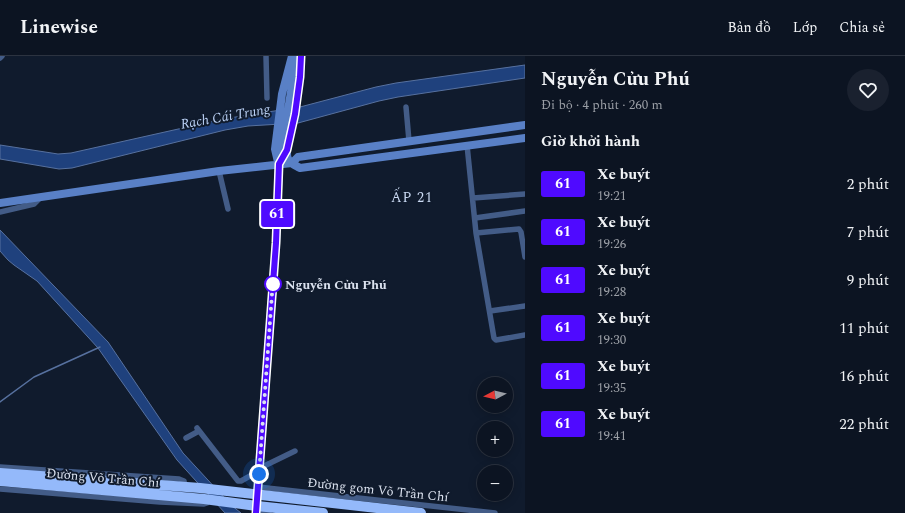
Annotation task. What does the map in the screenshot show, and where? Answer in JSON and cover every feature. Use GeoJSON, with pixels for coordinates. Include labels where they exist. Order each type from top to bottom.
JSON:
{"type":"FeatureCollection","features":[{"type":"Feature","properties":{"kind":"highway","name":"Đường Võ Trần Chí"},"geometry":{"type":"LineString","coordinates":[[0,473],[240,492],[258,490]]}},
{"type":"Feature","properties":{"kind":"highway","name":"Đường Võ Trần Chí"},"geometry":{"type":"LineString","coordinates":[[0,481],[207,499],[239,504],[256,510]]}},
{"type":"Feature","properties":{"kind":"highway"},"geometry":{"type":"LineString","coordinates":[[258,490],[420,513]]}},
{"type":"Feature","properties":{"kind":"highway"},"geometry":{"type":"LineString","coordinates":[[256,510],[323,513]]}},
{"type":"Feature","properties":{"kind":"main road"},"geometry":{"type":"LineString","coordinates":[[256,510],[276,243],[279,164],[290,97],[292,56]]}},
{"type":"Feature","properties":{"kind":"main road"},"geometry":{"type":"LineString","coordinates":[[297,56],[285,128],[287,158],[300,168],[525,138]]}},
{"type":"Feature","properties":{"kind":"main road"},"geometry":{"type":"LineString","coordinates":[[290,97],[300,77],[301,56]]}},
{"type":"Feature","properties":{"kind":"main road"},"geometry":{"type":"LineString","coordinates":[[0,202],[219,171],[292,163],[298,157],[525,125]]}},
{"type":"Feature","properties":{"kind":"main road"},"geometry":{"type":"LineString","coordinates":[[266,166],[272,161],[275,149],[285,128]]}},
{"type":"Feature","properties":{"kind":"main road"},"geometry":{"type":"LineString","coordinates":[[275,149],[279,164]]}},
{"type":"Feature","properties":{"kind":"main road"},"geometry":{"type":"LineString","coordinates":[[279,164],[287,150]]}},
{"type":"Feature","properties":{"kind":"street"},"geometry":{"type":"LineString","coordinates":[[266,56],[267,98]]}},
{"type":"Feature","properties":{"kind":"street"},"geometry":{"type":"LineString","coordinates":[[406,107],[409,141]]}},
{"type":"Feature","properties":{"kind":"street"},"geometry":{"type":"LineString","coordinates":[[467,146],[476,233],[495,340],[525,335]]}},
{"type":"Feature","properties":{"kind":"street"},"geometry":{"type":"LineString","coordinates":[[219,171],[228,209]]}},
{"type":"Feature","properties":{"kind":"street"},"geometry":{"type":"LineString","coordinates":[[473,198],[525,194]]}},
{"type":"Feature","properties":{"kind":"street"},"geometry":{"type":"LineString","coordinates":[[0,212],[34,204],[42,197]]}},
{"type":"Feature","properties":{"kind":"street"},"geometry":{"type":"LineString","coordinates":[[475,218],[525,211]]}},
{"type":"Feature","properties":{"kind":"street"},"geometry":{"type":"LineString","coordinates":[[476,233],[519,229],[521,232],[525,256]]}},
{"type":"Feature","properties":{"kind":"street"},"geometry":{"type":"LineString","coordinates":[[490,310],[525,306]]}},
{"type":"Feature","properties":{"kind":"street"},"geometry":{"type":"LineString","coordinates":[[186,438],[198,429],[238,481],[241,481],[295,451]]}},
{"type":"Feature","properties":{"kind":"street"},"geometry":{"type":"LineString","coordinates":[[0,467],[179,479],[184,482],[186,487]]}},
{"type":"Feature","properties":{"kind":"street"},"geometry":{"type":"LineString","coordinates":[[0,489],[160,502],[204,504],[207,503],[207,499]]}},
{"type":"Feature","properties":{"kind":"street","name":"Đường gom Võ Trần Chí"},"geometry":{"type":"LineString","coordinates":[[258,490],[494,513]]}},
{"type":"Feature","properties":{"kind":"street"},"geometry":{"type":"LineString","coordinates":[[256,510],[269,513]]}},
{"type":"Feature","properties":{"kind":"water"},"geometry":{"type":"Polygon","coordinates":[[[525,65],[525,78],[398,97],[298,123],[248,126],[225,130],[72,168],[59,169],[0,159],[0,145],[58,154],[71,153],[223,119],[300,107],[396,83],[525,65]]]}},
{"type":"Feature","properties":{"kind":"water"},"geometry":{"type":"Polygon","coordinates":[[[0,230],[108,342],[183,453],[231,505],[241,513],[225,513],[177,460],[98,348],[37,281],[14,265],[0,251],[0,230]]]}},
{"type":"Feature","properties":{"kind":"waterway"},"geometry":{"type":"LineString","coordinates":[[0,402],[34,377],[100,347]]}},
{"type":"Feature","properties":{"kind":"bus line","name":"61"},"geometry":{"type":"LineString","coordinates":[[256,513],[276,243],[279,164],[287,150],[295,114],[301,56]]}},
{"type":"Feature","properties":{"kind":"place","name":"Nguyễn Cửu Phú"},"geometry":{"type":"Point","coordinates":[273,284]}},
{"type":"Feature","properties":{"kind":"district","name":"ẤP 21"},"geometry":{"type":"Point","coordinates":[412,197]}},
{"type":"Feature","properties":{"kind":"route"},"geometry":{"type":"LineString","coordinates":[[259,474],[273,280],[273,284]]}},
{"type":"Feature","properties":{"kind":"water label","name":"Rạch Cái Trung"},"geometry":{"type":"Point","coordinates":[225,116]}}]}
